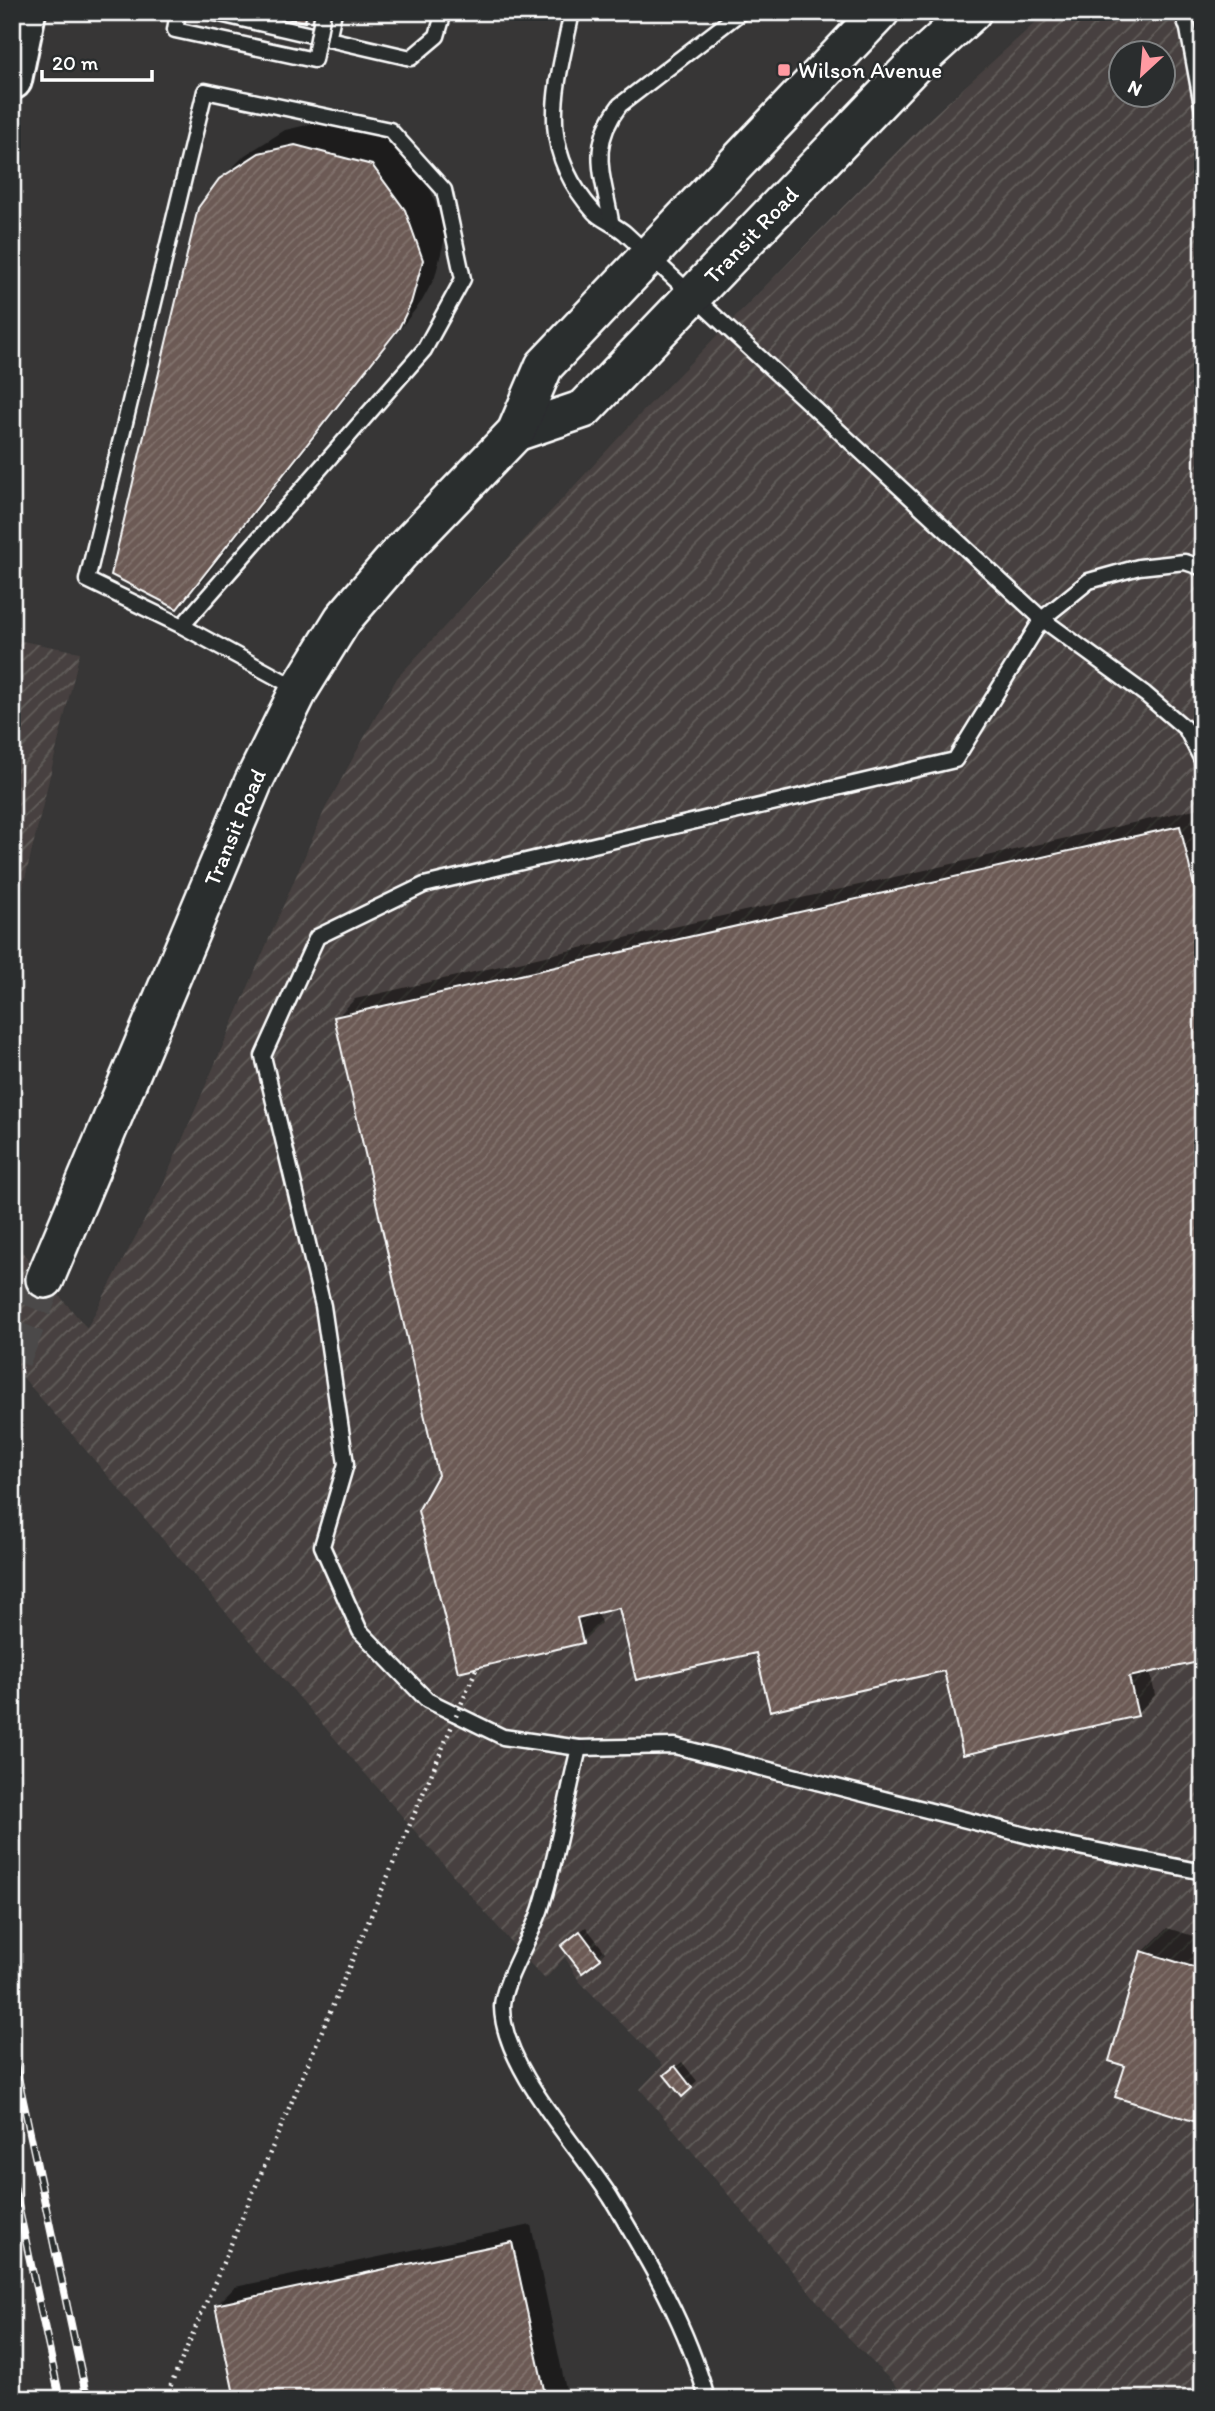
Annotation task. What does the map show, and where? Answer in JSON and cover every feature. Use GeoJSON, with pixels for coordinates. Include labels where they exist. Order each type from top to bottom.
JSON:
{"type":"FeatureCollection","features":[{"type":"Feature","properties":{"kind":"highway"},"geometry":{"type":"LineString","coordinates":[[12,80],[26,12]]}},
{"type":"Feature","properties":{"kind":"street","name":"Transit Road"},"geometry":{"type":"LineString","coordinates":[[45,1279],[253,783],[299,690],[343,619],[398,554],[516,432],[544,366],[880,12]]}},
{"type":"Feature","properties":{"kind":"street","name":"Transit Road"},"geometry":{"type":"LineString","coordinates":[[516,432],[584,409],[915,64],[972,12]]}},
{"type":"Feature","properties":{"kind":"lane"},"geometry":{"type":"LineString","coordinates":[[178,12],[175,30],[314,60],[323,12]]}},
{"type":"Feature","properties":{"kind":"lane"},"geometry":{"type":"LineString","coordinates":[[211,12],[411,58],[437,36],[444,12]]}},
{"type":"Feature","properties":{"kind":"lane"},"geometry":{"type":"LineString","coordinates":[[328,38],[334,12]]}},
{"type":"Feature","properties":{"kind":"lane"},"geometry":{"type":"LineString","coordinates":[[572,12],[553,109],[558,155],[572,185],[596,215],[611,221],[1042,619],[1145,694],[1186,729],[1203,762]]}},
{"type":"Feature","properties":{"kind":"lane"},"geometry":{"type":"LineString","coordinates":[[611,221],[598,155],[606,123],[620,105],[741,12]]}},
{"type":"Feature","properties":{"kind":"lane"},"geometry":{"type":"LineString","coordinates":[[1182,12],[1203,111]]}},
{"type":"Feature","properties":{"kind":"lane"},"geometry":{"type":"LineString","coordinates":[[182,626],[424,349],[463,279],[444,190],[390,130],[205,91],[87,580],[182,626],[299,690]]}},
{"type":"Feature","properties":{"kind":"lane"},"geometry":{"type":"LineString","coordinates":[[1203,568],[1185,562],[1150,565],[1089,581],[1042,619],[955,760],[424,885],[317,937],[282,1009],[263,1056],[323,1306],[346,1464],[322,1546],[360,1631],[427,1700],[503,1737],[579,1748],[675,1746],[1049,1841],[1203,1872]]}},
{"type":"Feature","properties":{"kind":"lane"},"geometry":{"type":"LineString","coordinates":[[579,1748],[541,1909],[502,2003],[505,2036],[519,2065],[610,2197],[661,2284],[699,2372],[707,2399]]}},
{"type":"Feature","properties":{"kind":"path"},"geometry":{"type":"LineString","coordinates":[[166,2399],[477,1667]]}},
{"type":"Feature","properties":{"kind":"shaded area"},"geometry":{"type":"Polygon","coordinates":[[[1047,12],[1203,12],[1203,2399],[909,2399],[843,2332],[640,2089],[663,2065],[579,1981],[565,1957],[545,1979],[522,1955],[19,1373],[12,1360],[12,1240],[87,1328],[161,1189],[325,809],[397,678],[647,407],[925,123],[1047,12]]]}},
{"type":"Feature","properties":{"kind":"shaded area"},"geometry":{"type":"Polygon","coordinates":[[[16,640],[80,652],[12,932],[12,656],[16,640]]]}},
{"type":"Feature","properties":{"kind":"building"},"geometry":{"type":"Polygon","coordinates":[[[258,12],[307,12],[305,22],[258,12]]]}},
{"type":"Feature","properties":{"kind":"building"},"geometry":{"type":"Polygon","coordinates":[[[295,145],[372,165],[405,210],[423,260],[411,303],[399,328],[177,609],[111,575],[198,208],[219,179],[259,153],[295,145]]]}},
{"type":"Feature","properties":{"kind":"building"},"geometry":{"type":"Polygon","coordinates":[[[1180,826],[1203,924],[1203,1661],[1129,1677],[1138,1716],[963,1755],[944,1671],[770,1711],[756,1653],[636,1680],[619,1608],[577,1618],[583,1643],[458,1672],[418,1511],[438,1475],[334,1017],[1180,826]]]}},
{"type":"Feature","properties":{"kind":"building"},"geometry":{"type":"Polygon","coordinates":[[[580,1931],[601,1959],[582,1973],[561,1946],[580,1931]]]}},
{"type":"Feature","properties":{"kind":"building"},"geometry":{"type":"Polygon","coordinates":[[[1141,1951],[1203,1970],[1203,2124],[1115,2097],[1125,2066],[1109,2061],[1141,1951]]]}},
{"type":"Feature","properties":{"kind":"building"},"geometry":{"type":"Polygon","coordinates":[[[675,2066],[692,2088],[682,2097],[664,2075],[675,2066]]]}},
{"type":"Feature","properties":{"kind":"building"},"geometry":{"type":"Polygon","coordinates":[[[512,2242],[546,2399],[235,2399],[215,2305],[512,2242]]]}},
{"type":"Feature","properties":{"kind":"tunnel"},"geometry":{"type":"LineString","coordinates":[[12,1359],[45,1279]]}},
{"type":"Feature","properties":{"kind":"railway"},"geometry":{"type":"LineString","coordinates":[[12,2049],[87,2399]]}},
{"type":"Feature","properties":{"kind":"railway"},"geometry":{"type":"LineString","coordinates":[[12,2177],[60,2399]]}},
{"type":"Feature","properties":{"kind":"place","name":"Wilson Avenue"},"geometry":{"type":"Point","coordinates":[784,70]}}]}
